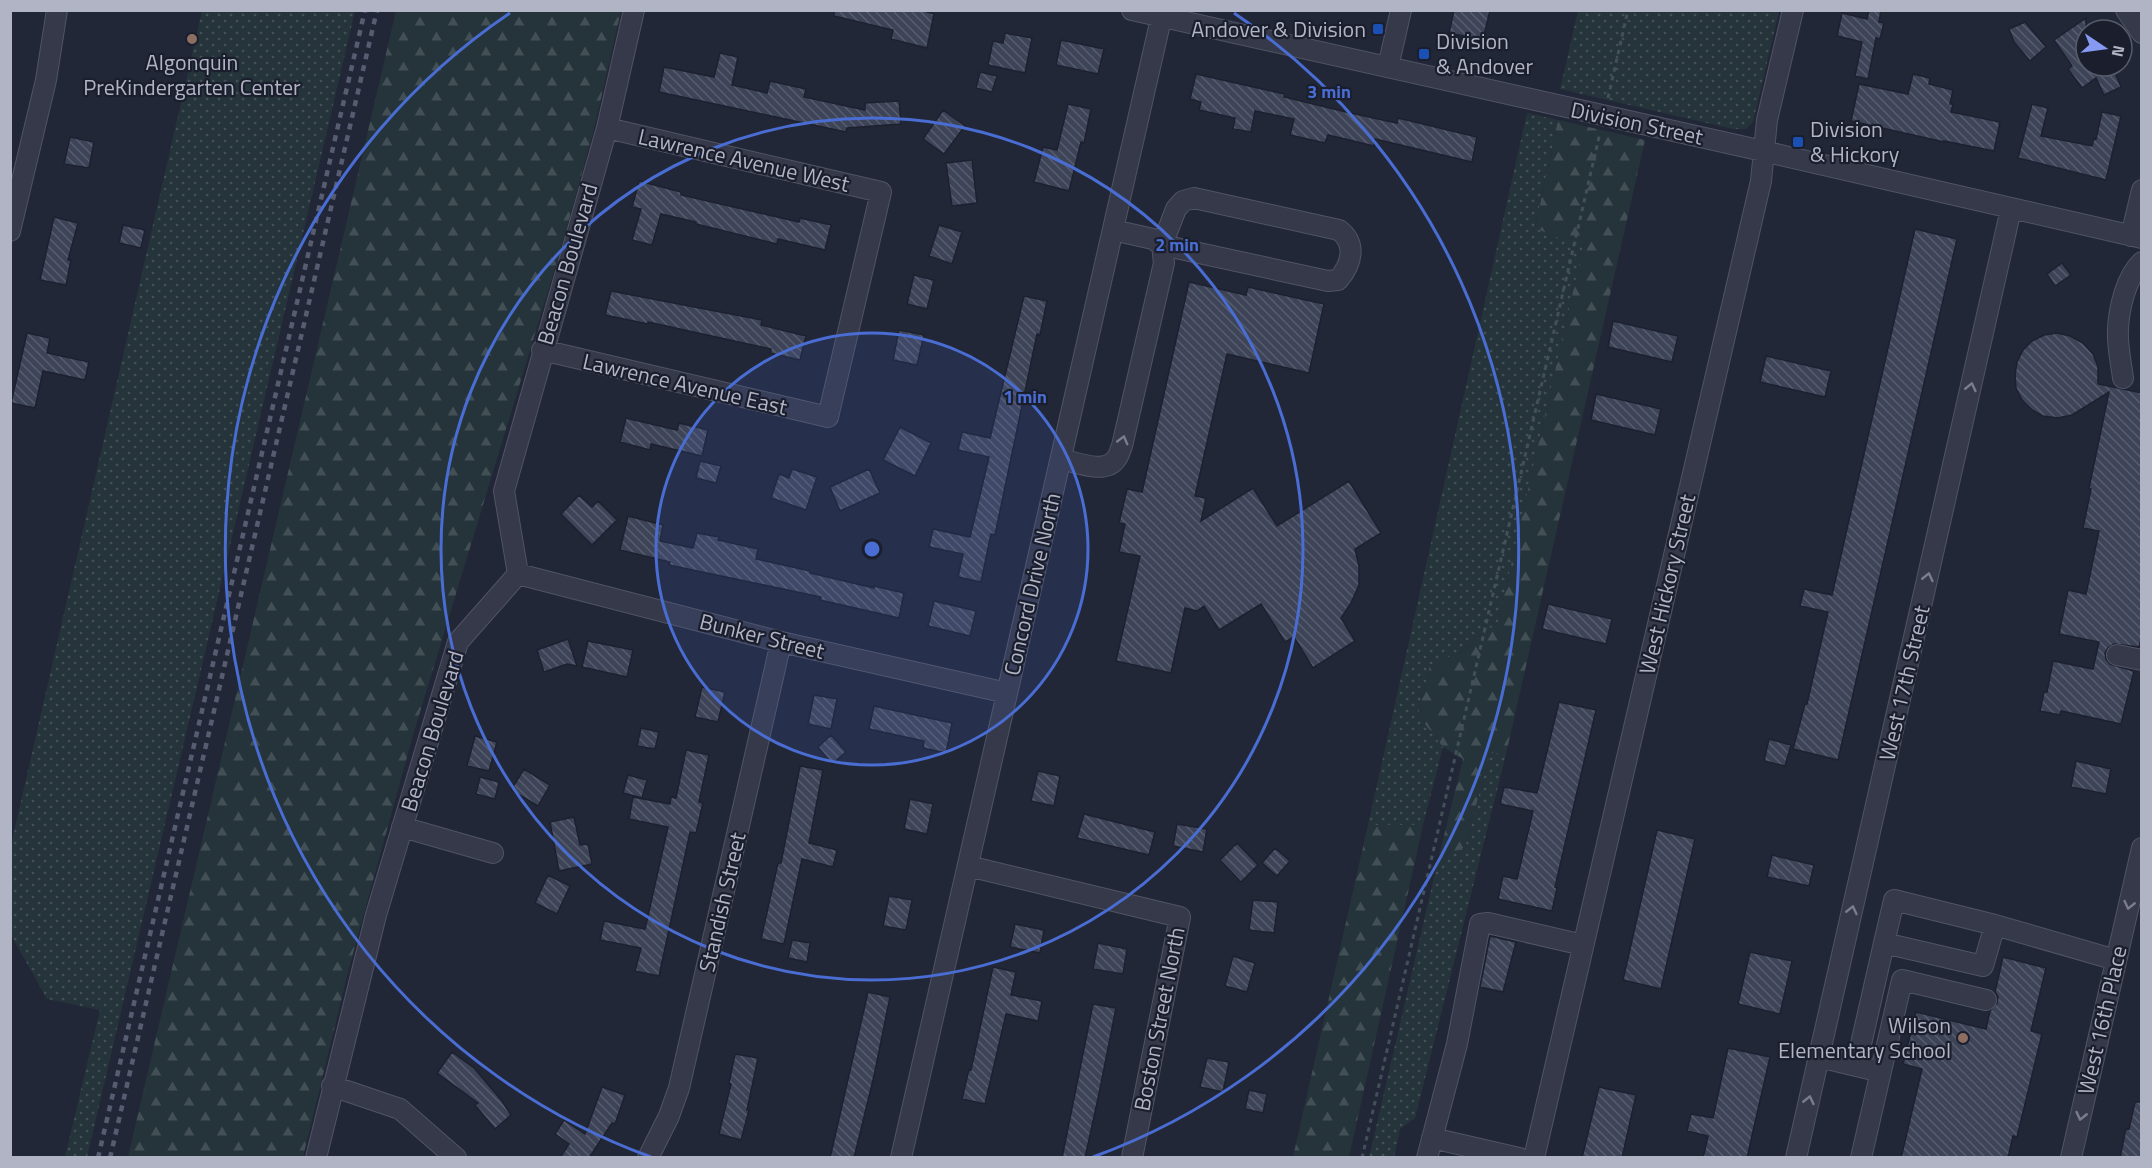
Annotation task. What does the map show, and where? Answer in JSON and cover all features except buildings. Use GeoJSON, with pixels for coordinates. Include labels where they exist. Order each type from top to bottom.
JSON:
{"type":"FeatureCollection","features":[{"type":"Feature","properties":{"kind":"street"},"geometry":{"type":"LineString","coordinates":[[10,231],[46,80],[57,10]]}},
{"type":"Feature","properties":{"kind":"street","name":"Beacon Boulevard"},"geometry":{"type":"LineString","coordinates":[[316,1158],[376,915],[458,642],[518,574],[504,491],[542,350],[607,128],[634,10]]}},
{"type":"Feature","properties":{"kind":"street","name":"Division Street"},"geometry":{"type":"LineString","coordinates":[[1132,10],[1162,14],[2136,237]]}},
{"type":"Feature","properties":{"kind":"street"},"geometry":{"type":"LineString","coordinates":[[1388,67],[1401,10]]}},
{"type":"Feature","properties":{"kind":"street","name":"West Hickory Street"},"geometry":{"type":"LineString","coordinates":[[1534,1158],[1761,181],[1767,120],[1793,10]]}},
{"type":"Feature","properties":{"kind":"street"},"geometry":{"type":"LineString","coordinates":[[2126,10],[2142,33]]}},
{"type":"Feature","properties":{"kind":"street","name":"Concord Drive North"},"geometry":{"type":"LineString","coordinates":[[901,1158],[1162,14]]}},
{"type":"Feature","properties":{"kind":"street","name":"Lawrence Avenue West"},"geometry":{"type":"LineString","coordinates":[[607,128],[881,192],[828,417]]}},
{"type":"Feature","properties":{"kind":"street"},"geometry":{"type":"LineString","coordinates":[[2136,237],[2142,190]]}},
{"type":"Feature","properties":{"kind":"street"},"geometry":{"type":"LineString","coordinates":[[1061,459],[1097,467],[1107,466],[1116,461],[1122,446],[1164,263],[1162,245],[1176,209],[1183,201],[1194,198],[1339,230],[1348,237],[1351,249],[1346,270],[1338,280],[1328,281],[1162,245],[1153,239],[1113,230]]}},
{"type":"Feature","properties":{"kind":"street","name":"West 17th Street"},"geometry":{"type":"LineString","coordinates":[[1796,1158],[2011,209]]}},
{"type":"Feature","properties":{"kind":"street"},"geometry":{"type":"LineString","coordinates":[[2123,378],[2117,330],[2123,298],[2142,262]]}},
{"type":"Feature","properties":{"kind":"street","name":"Lawrence Avenue East"},"geometry":{"type":"LineString","coordinates":[[542,350],[828,417]]}},
{"type":"Feature","properties":{"kind":"street","name":"Bunker Street"},"geometry":{"type":"LineString","coordinates":[[518,574],[782,642],[1007,693]]}},
{"type":"Feature","properties":{"kind":"street","name":"Standish Street"},"geometry":{"type":"LineString","coordinates":[[648,1158],[669,1116],[679,1088],[782,642]]}},
{"type":"Feature","properties":{"kind":"street"},"geometry":{"type":"LineString","coordinates":[[2117,655],[2142,660]]}},
{"type":"Feature","properties":{"kind":"street"},"geometry":{"type":"LineString","coordinates":[[402,828],[493,853]]}},
{"type":"Feature","properties":{"kind":"street","name":"West 16th Place"},"geometry":{"type":"LineString","coordinates":[[2071,1158],[2142,848]]}},
{"type":"Feature","properties":{"kind":"street","name":"Boston Street North"},"geometry":{"type":"LineString","coordinates":[[968,866],[1180,917],[1132,1158]]}},
{"type":"Feature","properties":{"kind":"street"},"geometry":{"type":"LineString","coordinates":[[1856,1066],[1894,900],[1995,925],[2116,960]]}},
{"type":"Feature","properties":{"kind":"street"},"geometry":{"type":"LineString","coordinates":[[1427,1158],[1457,1044],[1480,924],[1488,923],[1583,945]]}},
{"type":"Feature","properties":{"kind":"street"},"geometry":{"type":"LineString","coordinates":[[1884,943],[1983,966],[1995,925]]}},
{"type":"Feature","properties":{"kind":"street"},"geometry":{"type":"LineString","coordinates":[[1861,1158],[1902,980],[1986,1000]]}},
{"type":"Feature","properties":{"kind":"street"},"geometry":{"type":"LineString","coordinates":[[1819,1057],[1880,1072]]}},
{"type":"Feature","properties":{"kind":"street"},"geometry":{"type":"LineString","coordinates":[[332,1086],[400,1109],[456,1158]]}},
{"type":"Feature","properties":{"kind":"street"},"geometry":{"type":"LineString","coordinates":[[1432,1138],[1519,1158]]}},
{"type":"Feature","properties":{"kind":"path"},"geometry":{"type":"LineString","coordinates":[[1607,101],[1628,10]]}},
{"type":"Feature","properties":{"kind":"path"},"geometry":{"type":"LineString","coordinates":[[1362,1158],[1601,126]]}},
{"type":"Feature","properties":{"kind":"green space"},"geometry":{"type":"Polygon","coordinates":[[[202,11],[355,11],[87,1157],[65,1157],[100,1010],[47,999],[11,935],[11,845],[202,11]]]}},
{"type":"Feature","properties":{"kind":"green space"},"geometry":{"type":"Polygon","coordinates":[[[396,11],[621,11],[594,129],[562,245],[413,735],[349,968],[303,1157],[128,1157],[396,11]]]}},
{"type":"Feature","properties":{"kind":"green space"},"geometry":{"type":"Polygon","coordinates":[[[1578,11],[1779,11],[1753,122],[1746,129],[1733,129],[1560,89],[1578,11]]]}},
{"type":"Feature","properties":{"kind":"green space"},"geometry":{"type":"Polygon","coordinates":[[[1527,113],[1558,120],[1535,227],[1559,238],[1585,239],[1498,622],[1465,650],[1430,665],[1418,715],[1443,747],[1423,825],[1368,825],[1527,113]]]}},
{"type":"Feature","properties":{"kind":"green space"},"geometry":{"type":"Polygon","coordinates":[[[1558,120],[1645,140],[1506,754],[1490,753],[1465,847],[1438,860],[1463,759],[1443,747],[1418,715],[1430,665],[1465,650],[1498,622],[1585,239],[1559,238],[1535,228],[1558,120]]]}},
{"type":"Feature","properties":{"kind":"green space"},"geometry":{"type":"Polygon","coordinates":[[[1490,752],[1506,754],[1415,1118],[1400,1129],[1394,1157],[1369,1158],[1438,860],[1465,847],[1490,752]]]}},
{"type":"Feature","properties":{"kind":"green space"},"geometry":{"type":"Polygon","coordinates":[[[1368,825],[1423,825],[1349,1157],[1293,1157],[1368,825]]]}},
{"type":"Feature","properties":{"kind":"railway"},"geometry":{"type":"LineString","coordinates":[[98,1158],[365,10]]}},
{"type":"Feature","properties":{"kind":"railway"},"geometry":{"type":"LineString","coordinates":[[110,1158],[377,10]]}},
{"type":"Feature","properties":{"kind":"place","name":"Andover & Division"},"geometry":{"type":"Point","coordinates":[1378,29]}},
{"type":"Feature","properties":{"kind":"place","name":"Algonquin PreKindergarten Center"},"geometry":{"type":"Point","coordinates":[192,39]}},
{"type":"Feature","properties":{"kind":"place","name":"Division & Andover"},"geometry":{"type":"Point","coordinates":[1424,54]}},
{"type":"Feature","properties":{"kind":"place","name":"Division & Hickory"},"geometry":{"type":"Point","coordinates":[1798,142]}},
{"type":"Feature","properties":{"kind":"place","name":"Wilson Elementary School"},"geometry":{"type":"Point","coordinates":[1963,1038]}}]}
